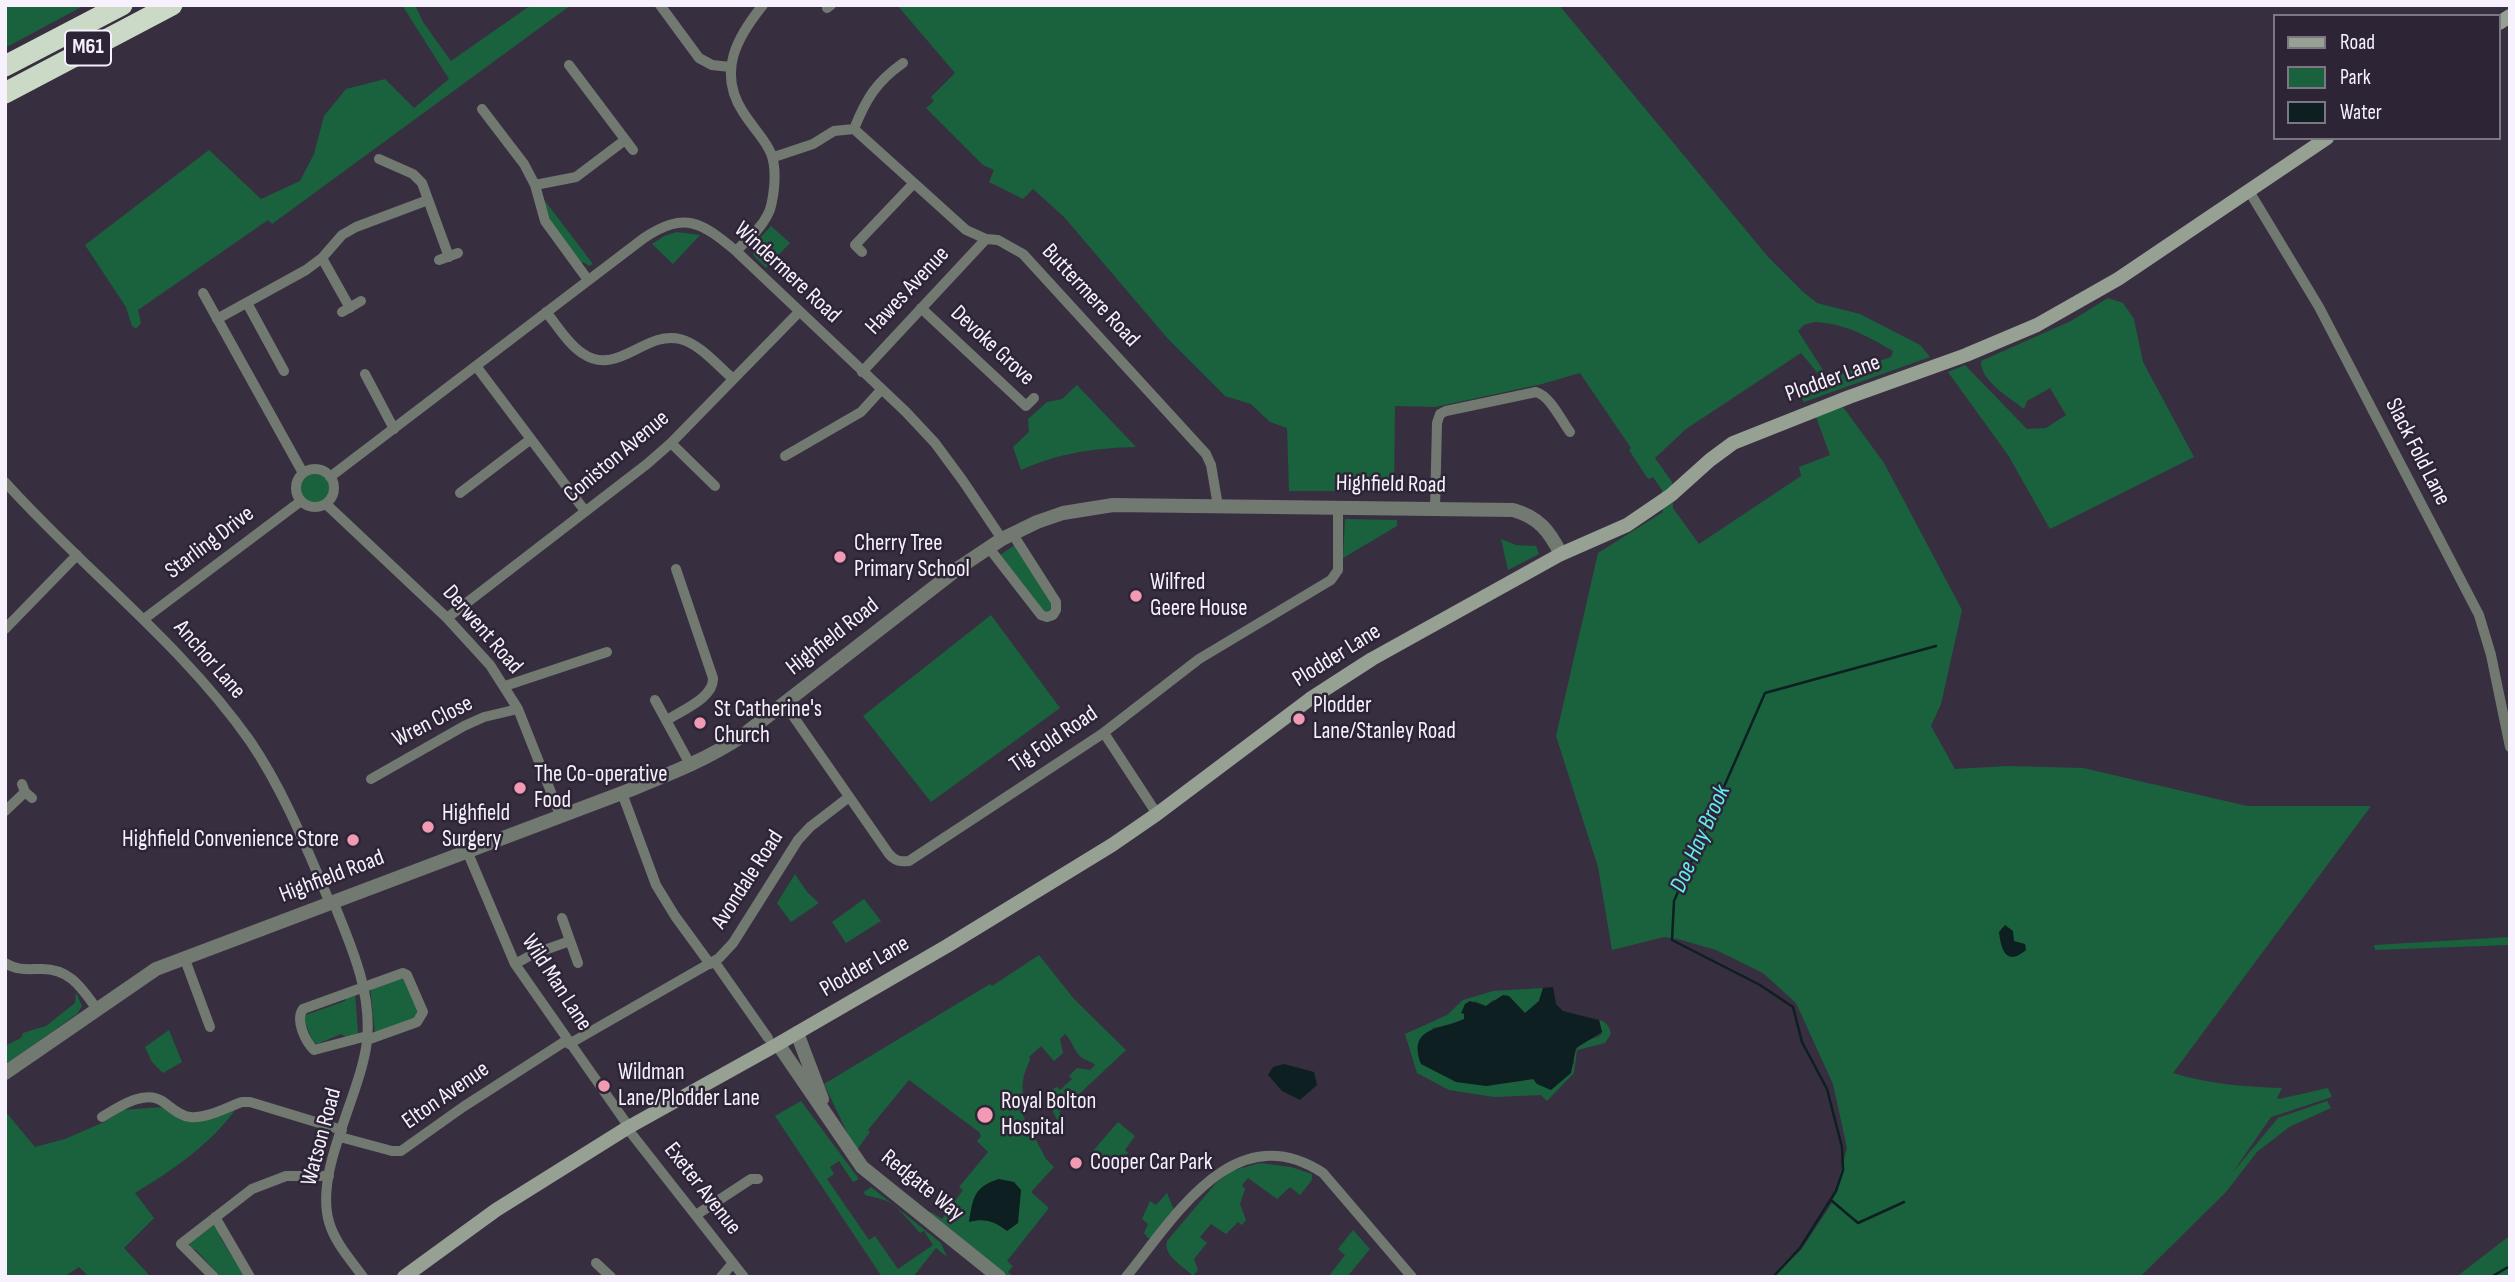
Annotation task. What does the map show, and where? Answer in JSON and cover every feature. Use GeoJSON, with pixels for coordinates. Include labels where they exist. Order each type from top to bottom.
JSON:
{"type":"FeatureCollection","features":[{"type":"Feature","properties":{"kind":"highway","name":"M61"},"geometry":{"type":"LineString","coordinates":[[5,66],[122,5]]}},
{"type":"Feature","properties":{"kind":"highway","name":"M61"},"geometry":{"type":"LineString","coordinates":[[5,93],[172,5]]}},
{"type":"Feature","properties":{"kind":"main road","name":"Plodder Lane"},"geometry":{"type":"LineString","coordinates":[[404,1277],[496,1210],[628,1127],[773,1041],[797,1033],[976,929],[1112,845],[1310,699],[1438,621],[1561,554],[1639,518],[1671,495],[1720,451],[1749,435],[1976,351],[2049,319],[2118,279],[2324,140]]}},
{"type":"Feature","properties":{"kind":"street"},"geometry":{"type":"LineString","coordinates":[[660,5],[699,58],[712,65],[730,67]]}},
{"type":"Feature","properties":{"kind":"street"},"geometry":{"type":"LineString","coordinates":[[736,251],[769,213],[774,188],[774,157],[735,97],[730,67],[739,38],[763,5]]}},
{"type":"Feature","properties":{"kind":"street"},"geometry":{"type":"LineString","coordinates":[[774,157],[813,144],[834,131],[854,129],[866,99],[895,64]]}},
{"type":"Feature","properties":{"kind":"street"},"geometry":{"type":"LineString","coordinates":[[535,185],[576,177],[629,145],[569,65]]}},
{"type":"Feature","properties":{"kind":"street"},"geometry":{"type":"LineString","coordinates":[[482,109],[497,119],[535,185],[545,222],[589,280]]}},
{"type":"Feature","properties":{"kind":"street","name":"Buttermere Road"},"geometry":{"type":"LineString","coordinates":[[854,129],[967,230],[986,239],[998,240],[1023,254],[1197,443],[1212,465],[1218,506]]}},
{"type":"Feature","properties":{"kind":"street"},"geometry":{"type":"LineString","coordinates":[[379,159],[395,162],[418,178],[449,257]]}},
{"type":"Feature","properties":{"kind":"street"},"geometry":{"type":"LineString","coordinates":[[862,252],[855,246],[914,183]]}},
{"type":"Feature","properties":{"kind":"street","name":"Slack Fold Lane"},"geometry":{"type":"LineString","coordinates":[[2249,191],[2319,307],[2479,615],[2491,655],[2510,747]]}},
{"type":"Feature","properties":{"kind":"street"},"geometry":{"type":"LineString","coordinates":[[217,319],[306,270],[322,258],[342,235],[356,227],[428,200]]}},
{"type":"Feature","properties":{"kind":"street","name":"Windermere Road"},"geometry":{"type":"LineString","coordinates":[[330,477],[644,238],[677,222],[699,223],[736,251],[934,443],[1056,603],[1053,615],[1041,615],[989,548]]}},
{"type":"Feature","properties":{"kind":"street","name":"Hawes Avenue"},"geometry":{"type":"LineString","coordinates":[[862,372],[986,239]]}},
{"type":"Feature","properties":{"kind":"street"},"geometry":{"type":"LineString","coordinates":[[322,258],[346,310],[361,302]]}},
{"type":"Feature","properties":{"kind":"street"},"geometry":{"type":"LineString","coordinates":[[203,293],[303,473]]}},
{"type":"Feature","properties":{"kind":"street"},"geometry":{"type":"LineString","coordinates":[[247,303],[259,334],[284,371]]}},
{"type":"Feature","properties":{"kind":"street","name":"Devoke Grove"},"geometry":{"type":"LineString","coordinates":[[921,308],[1026,406],[1034,398]]}},
{"type":"Feature","properties":{"kind":"street"},"geometry":{"type":"LineString","coordinates":[[546,312],[576,348],[592,358],[613,360],[661,338],[673,338],[694,345],[733,378]]}},
{"type":"Feature","properties":{"kind":"street","name":"Coniston Avenue"},"geometry":{"type":"LineString","coordinates":[[447,618],[671,443],[799,312]]}},
{"type":"Feature","properties":{"kind":"street"},"geometry":{"type":"LineString","coordinates":[[476,366],[585,512]]}},
{"type":"Feature","properties":{"kind":"street"},"geometry":{"type":"LineString","coordinates":[[365,374],[394,429]]}},
{"type":"Feature","properties":{"kind":"street"},"geometry":{"type":"LineString","coordinates":[[785,456],[861,412],[881,390]]}},
{"type":"Feature","properties":{"kind":"street"},"geometry":{"type":"LineString","coordinates":[[1435,509],[1437,423],[1440,414],[1536,392],[1541,393],[1570,432]]}},
{"type":"Feature","properties":{"kind":"street"},"geometry":{"type":"LineString","coordinates":[[460,493],[531,439]]}},
{"type":"Feature","properties":{"kind":"street"},"geometry":{"type":"LineString","coordinates":[[671,443],[715,486]]}},
{"type":"Feature","properties":{"kind":"street"},"geometry":{"type":"LineString","coordinates":[[314,469],[321,470],[330,477],[334,488],[327,504],[316,508],[297,496],[296,484],[303,473],[314,469]]}},
{"type":"Feature","properties":{"kind":"street","name":"Anchor Lane"},"geometry":{"type":"LineString","coordinates":[[5,482],[187,663],[250,741],[291,814],[331,902]]}},
{"type":"Feature","properties":{"kind":"street","name":"Starling Drive"},"geometry":{"type":"LineString","coordinates":[[144,619],[301,501]]}},
{"type":"Feature","properties":{"kind":"street","name":"Derwent Road"},"geometry":{"type":"LineString","coordinates":[[327,504],[447,618],[505,686],[518,709],[560,815]]}},
{"type":"Feature","properties":{"kind":"street","name":"Highfield Road"},"geometry":{"type":"LineString","coordinates":[[5,1073],[156,969],[691,766],[726,747],[961,567],[1007,536],[1063,513],[1099,507],[1218,506],[1513,510],[1526,513],[1546,528],[1561,554]]}},
{"type":"Feature","properties":{"kind":"street","name":"Tig Fold Road"},"geometry":{"type":"LineString","coordinates":[[784,703],[893,859],[909,861],[1104,733],[1199,659],[1331,580],[1338,570],[1338,508]]}},
{"type":"Feature","properties":{"kind":"street"},"geometry":{"type":"LineString","coordinates":[[5,629],[77,555]]}},
{"type":"Feature","properties":{"kind":"street"},"geometry":{"type":"LineString","coordinates":[[667,720],[708,694],[713,686],[713,678],[695,640],[678,574],[668,584]]}},
{"type":"Feature","properties":{"kind":"street"},"geometry":{"type":"LineString","coordinates":[[505,686],[607,652]]}},
{"type":"Feature","properties":{"kind":"street"},"geometry":{"type":"LineString","coordinates":[[655,700],[691,766]]}},
{"type":"Feature","properties":{"kind":"street","name":"Wren Close"},"geometry":{"type":"LineString","coordinates":[[371,779],[464,726],[518,709]]}},
{"type":"Feature","properties":{"kind":"street"},"geometry":{"type":"LineString","coordinates":[[1104,733],[1157,814]]}},
{"type":"Feature","properties":{"kind":"street"},"geometry":{"type":"LineString","coordinates":[[5,811],[27,791]]}},
{"type":"Feature","properties":{"kind":"street"},"geometry":{"type":"LineString","coordinates":[[622,793],[656,885],[675,916],[773,1041]]}},
{"type":"Feature","properties":{"kind":"street","name":"Avondale Road"},"geometry":{"type":"LineString","coordinates":[[568,1042],[712,963],[733,943],[798,840],[810,827],[849,797]]}},
{"type":"Feature","properties":{"kind":"street","name":"Wild Man Lane"},"geometry":{"type":"LineString","coordinates":[[467,850],[515,964],[628,1127]]}},
{"type":"Feature","properties":{"kind":"street","name":"Watson Road"},"geometry":{"type":"LineString","coordinates":[[331,902],[356,960],[363,986],[367,1038],[359,1078],[329,1176],[326,1196],[328,1220],[337,1240],[363,1277]]}},
{"type":"Feature","properties":{"kind":"street"},"geometry":{"type":"LineString","coordinates":[[562,918],[578,963]]}},
{"type":"Feature","properties":{"kind":"street"},"geometry":{"type":"LineString","coordinates":[[515,964],[533,954],[570,941]]}},
{"type":"Feature","properties":{"kind":"street"},"geometry":{"type":"LineString","coordinates":[[184,957],[210,1027]]}},
{"type":"Feature","properties":{"kind":"street"},"geometry":{"type":"LineString","coordinates":[[5,963],[21,970],[42,969],[64,973],[77,982],[97,1009]]}},
{"type":"Feature","properties":{"kind":"street"},"geometry":{"type":"LineString","coordinates":[[403,973],[407,975],[423,1013],[417,1022],[367,1038],[314,1050],[310,1047],[299,1014],[303,1009],[363,986],[403,973]]}},
{"type":"Feature","properties":{"kind":"street","name":"Redgate Way"},"geometry":{"type":"LineString","coordinates":[[797,1033],[830,1120]]}},
{"type":"Feature","properties":{"kind":"street","name":"Redgate Way"},"geometry":{"type":"LineString","coordinates":[[773,1041],[862,1167],[999,1277]]}},
{"type":"Feature","properties":{"kind":"street","name":"Elton Avenue"},"geometry":{"type":"LineString","coordinates":[[102,1117],[120,1106],[145,1097],[160,1099],[183,1116],[192,1118],[242,1102],[250,1102],[396,1152],[405,1149],[463,1107],[568,1042]]}},
{"type":"Feature","properties":{"kind":"street","name":"Exeter Avenue"},"geometry":{"type":"LineString","coordinates":[[628,1127],[744,1277]]}},
{"type":"Feature","properties":{"kind":"street"},"geometry":{"type":"LineString","coordinates":[[1126,1277],[1198,1191],[1223,1169],[1251,1158],[1278,1156],[1301,1161],[1323,1173],[1412,1277]]}},
{"type":"Feature","properties":{"kind":"street"},"geometry":{"type":"LineString","coordinates":[[214,1277],[181,1244],[240,1197],[268,1182],[293,1175],[329,1176]]}},
{"type":"Feature","properties":{"kind":"street"},"geometry":{"type":"LineString","coordinates":[[696,1215],[751,1179],[758,1179]]}},
{"type":"Feature","properties":{"kind":"street"},"geometry":{"type":"LineString","coordinates":[[215,1217],[250,1277]]}},
{"type":"Feature","properties":{"kind":"street"},"geometry":{"type":"LineString","coordinates":[[596,1263],[611,1277]]}},
{"type":"Feature","properties":{"kind":"street"},"geometry":{"type":"LineString","coordinates":[[720,1277],[733,1263]]}},
{"type":"Feature","properties":{"kind":"green space"},"geometry":{"type":"Polygon","coordinates":[[[5,5],[85,5],[5,48],[5,5]]]}},
{"type":"Feature","properties":{"kind":"green space"},"geometry":{"type":"Polygon","coordinates":[[[402,5],[415,5],[423,22],[451,61],[531,5],[571,5],[272,224],[268,220],[138,310],[141,323],[136,329],[132,326],[126,307],[85,245],[209,150],[261,199],[300,181],[314,154],[324,116],[346,89],[385,79],[414,108],[449,79],[402,5]]]}},
{"type":"Feature","properties":{"kind":"green space"},"geometry":{"type":"Polygon","coordinates":[[[897,5],[1559,5],[1769,258],[1802,291],[1817,303],[1860,314],[1920,345],[1930,357],[1804,402],[1798,393],[1826,383],[1801,353],[1686,429],[1655,458],[1672,482],[1673,508],[1699,544],[1801,476],[1799,467],[1830,455],[1816,417],[1843,407],[1884,463],[1962,610],[1941,704],[1931,726],[1955,769],[2007,766],[2083,768],[2247,806],[2371,806],[2173,1073],[2227,1084],[2282,1088],[2277,1098],[2279,1099],[2328,1088],[2332,1097],[2271,1117],[2233,1172],[2278,1118],[2327,1101],[2331,1108],[2289,1127],[2257,1152],[2226,1192],[2140,1277],[1773,1277],[1801,1250],[1832,1203],[1847,1148],[1833,1084],[1796,1003],[1763,973],[1716,950],[1678,939],[1664,937],[1612,950],[1598,867],[1556,736],[1598,553],[1663,512],[1662,490],[1653,477],[1648,479],[1629,450],[1631,448],[1580,373],[1435,407],[1395,406],[1394,491],[1289,491],[1287,428],[1270,422],[1251,404],[1225,396],[1169,340],[1064,217],[1033,189],[1023,199],[989,182],[994,170],[983,165],[926,108],[934,101],[931,97],[955,73],[897,5]],[[1814,322],[1804,325],[1798,331],[1828,378],[1891,357],[1893,351],[1874,340],[1855,331],[1814,322]]]}},
{"type":"Feature","properties":{"kind":"green space"},"geometry":{"type":"Polygon","coordinates":[[[542,197],[593,264],[589,266],[581,263],[552,225],[542,197]]]}},
{"type":"Feature","properties":{"kind":"green space"},"geometry":{"type":"Polygon","coordinates":[[[771,226],[790,243],[766,268],[754,256],[752,247],[771,226]]]}},
{"type":"Feature","properties":{"kind":"green space"},"geometry":{"type":"Polygon","coordinates":[[[677,232],[700,235],[673,264],[652,244],[677,232]]]}},
{"type":"Feature","properties":{"kind":"green space"},"geometry":{"type":"Polygon","coordinates":[[[2108,298],[2123,303],[2134,319],[2143,362],[2194,457],[2050,529],[2008,455],[1948,372],[1965,365],[2027,429],[2046,428],[2066,415],[2050,388],[2027,401],[2024,409],[1990,382],[1981,361],[2071,321],[2108,298]]]}},
{"type":"Feature","properties":{"kind":"green space"},"geometry":{"type":"Polygon","coordinates":[[[1077,385],[1136,447],[1077,452],[1021,470],[1013,447],[1029,432],[1028,419],[1047,402],[1062,399],[1077,385]]]}},
{"type":"Feature","properties":{"kind":"green space"},"geometry":{"type":"Polygon","coordinates":[[[315,474],[321,475],[329,483],[329,495],[321,503],[315,504],[309,503],[301,495],[300,489],[301,483],[309,475],[315,474]]]}},
{"type":"Feature","properties":{"kind":"green space"},"geometry":{"type":"Polygon","coordinates":[[[1345,519],[1397,520],[1397,526],[1343,558],[1345,519]]]}},
{"type":"Feature","properties":{"kind":"green space"},"geometry":{"type":"Polygon","coordinates":[[[1501,539],[1516,545],[1536,546],[1539,554],[1508,570],[1501,539]]]}},
{"type":"Feature","properties":{"kind":"green space"},"geometry":{"type":"Polygon","coordinates":[[[1015,545],[1051,603],[1049,612],[1043,610],[1000,555],[1015,545]]]}},
{"type":"Feature","properties":{"kind":"green space"},"geometry":{"type":"Polygon","coordinates":[[[991,615],[1060,708],[931,802],[863,716],[991,615]]]}},
{"type":"Feature","properties":{"kind":"green space"},"geometry":{"type":"Polygon","coordinates":[[[795,874],[807,892],[819,903],[791,922],[777,903],[795,874]]]}},
{"type":"Feature","properties":{"kind":"green space"},"geometry":{"type":"Polygon","coordinates":[[[864,899],[881,921],[846,943],[832,922],[864,899]]]}},
{"type":"Feature","properties":{"kind":"green space"},"geometry":{"type":"Polygon","coordinates":[[[2510,937],[2510,945],[2375,950],[2374,945],[2510,937]]]}},
{"type":"Feature","properties":{"kind":"green space"},"geometry":{"type":"Polygon","coordinates":[[[1039,955],[1074,999],[1126,1050],[1059,1113],[1062,1117],[1057,1120],[1046,1097],[1051,1090],[1057,1087],[1060,1090],[1072,1079],[1069,1076],[1077,1068],[1090,1070],[1095,1065],[1081,1057],[1065,1034],[1060,1039],[1063,1053],[1054,1061],[1041,1046],[1029,1057],[1023,1085],[1025,1102],[1019,1105],[1019,1108],[1046,1159],[1054,1167],[1031,1192],[1049,1208],[1007,1261],[1013,1266],[1008,1272],[1014,1277],[1009,1277],[928,1213],[931,1212],[942,1219],[963,1190],[959,1187],[988,1152],[977,1141],[981,1136],[979,1132],[909,1080],[868,1130],[870,1132],[856,1151],[824,1084],[990,984],[992,986],[1039,955]]]}},
{"type":"Feature","properties":{"kind":"green space"},"geometry":{"type":"Polygon","coordinates":[[[404,978],[418,1010],[416,1018],[375,1034],[370,987],[404,978]]]}},
{"type":"Feature","properties":{"kind":"green space"},"geometry":{"type":"Polygon","coordinates":[[[1543,988],[1539,1001],[1525,1013],[1493,1000],[1486,1006],[1475,1001],[1464,1014],[1464,1019],[1432,1028],[1486,1086],[1534,1079],[1574,1064],[1575,1052],[1578,1048],[1601,1035],[1599,1020],[1606,1023],[1611,1034],[1605,1043],[1577,1050],[1574,1073],[1547,1101],[1541,1095],[1494,1097],[1449,1090],[1417,1073],[1405,1034],[1447,1015],[1463,1000],[1493,991],[1543,988]]]}},
{"type":"Feature","properties":{"kind":"green space"},"geometry":{"type":"Polygon","coordinates":[[[76,992],[82,1006],[77,1014],[5,1065],[5,1046],[21,1038],[23,1033],[46,1026],[75,1003],[76,992]]]}},
{"type":"Feature","properties":{"kind":"green space"},"geometry":{"type":"Polygon","coordinates":[[[355,993],[358,1033],[347,1038],[341,1034],[317,1044],[313,1042],[304,1020],[306,1015],[345,1001],[347,995],[355,993]]]}},
{"type":"Feature","properties":{"kind":"green space"},"geometry":{"type":"Polygon","coordinates":[[[169,1030],[182,1062],[163,1073],[152,1062],[145,1047],[169,1030]]]}},
{"type":"Feature","properties":{"kind":"green space"},"geometry":{"type":"Polygon","coordinates":[[[801,1101],[859,1179],[853,1182],[839,1161],[830,1167],[834,1174],[827,1179],[869,1240],[875,1236],[898,1269],[933,1245],[924,1231],[920,1233],[892,1204],[865,1195],[864,1192],[871,1187],[941,1243],[947,1257],[936,1248],[913,1277],[882,1277],[775,1116],[801,1101]]]}},
{"type":"Feature","properties":{"kind":"green space"},"geometry":{"type":"Polygon","coordinates":[[[163,1107],[190,1121],[206,1120],[235,1110],[202,1146],[135,1193],[154,1218],[124,1248],[151,1277],[89,1277],[79,1267],[64,1277],[5,1277],[5,1111],[35,1147],[65,1139],[104,1122],[121,1110],[163,1107]]]}},
{"type":"Feature","properties":{"kind":"green space"},"geometry":{"type":"Polygon","coordinates":[[[1118,1122],[1135,1136],[1125,1150],[1128,1153],[1115,1169],[1093,1151],[1118,1122]]]}},
{"type":"Feature","properties":{"kind":"green space"},"geometry":{"type":"Polygon","coordinates":[[[1260,1163],[1291,1167],[1312,1174],[1312,1180],[1300,1195],[1290,1187],[1277,1199],[1248,1178],[1242,1185],[1245,1189],[1240,1204],[1246,1220],[1242,1225],[1238,1222],[1226,1234],[1211,1224],[1200,1237],[1207,1243],[1194,1259],[1198,1270],[1193,1276],[1168,1252],[1167,1241],[1216,1183],[1231,1171],[1260,1163]]]}},
{"type":"Feature","properties":{"kind":"green space"},"geometry":{"type":"Polygon","coordinates":[[[1167,1193],[1174,1210],[1152,1238],[1148,1238],[1144,1233],[1148,1224],[1142,1219],[1150,1201],[1156,1205],[1167,1193]]]}},
{"type":"Feature","properties":{"kind":"green space"},"geometry":{"type":"Polygon","coordinates":[[[215,1224],[222,1230],[220,1237],[245,1277],[221,1277],[196,1250],[189,1247],[190,1243],[215,1224]]]}},
{"type":"Feature","properties":{"kind":"green space"},"geometry":{"type":"Polygon","coordinates":[[[1353,1230],[1370,1249],[1347,1277],[1328,1277],[1345,1255],[1338,1249],[1353,1230]]]}},
{"type":"Feature","properties":{"kind":"green space"},"geometry":{"type":"Polygon","coordinates":[[[2510,1236],[2510,1277],[2456,1277],[2508,1237],[2510,1236]]]}},
{"type":"Feature","properties":{"kind":"water"},"geometry":{"type":"Polygon","coordinates":[[[2005,925],[2013,931],[2014,941],[2025,944],[2026,950],[2014,957],[2006,954],[2001,944],[1999,932],[2005,925]]]}},
{"type":"Feature","properties":{"kind":"water"},"geometry":{"type":"Polygon","coordinates":[[[1553,987],[1556,1004],[1563,1011],[1599,1020],[1602,1032],[1576,1048],[1571,1073],[1551,1090],[1537,1084],[1533,1079],[1486,1086],[1456,1082],[1421,1064],[1418,1052],[1422,1036],[1464,1019],[1464,1014],[1461,1013],[1465,1004],[1470,1001],[1486,1006],[1503,995],[1509,996],[1525,1013],[1539,1001],[1543,988],[1553,987]]]}},
{"type":"Feature","properties":{"kind":"water"},"geometry":{"type":"Polygon","coordinates":[[[1284,1064],[1314,1072],[1317,1085],[1300,1100],[1282,1091],[1268,1075],[1273,1067],[1284,1064]]]}},
{"type":"Feature","properties":{"kind":"water"},"geometry":{"type":"Polygon","coordinates":[[[999,1179],[1014,1182],[1021,1190],[1018,1223],[1007,1231],[989,1221],[969,1222],[976,1194],[984,1186],[999,1179]]]}},
{"type":"Feature","properties":{"kind":"waterway","name":"Doe Hay Brook"},"geometry":{"type":"LineString","coordinates":[[1773,1277],[1800,1248],[1836,1191],[1843,1170],[1842,1147],[1827,1089],[1802,1042],[1793,1007],[1760,985],[1672,940],[1674,901],[1765,693],[1936,646]]}},
{"type":"Feature","properties":{"kind":"waterway"},"geometry":{"type":"LineString","coordinates":[[1832,1201],[1858,1223],[1904,1202]]}},
{"type":"Feature","properties":{"kind":"waterway"},"geometry":{"type":"LineString","coordinates":[[2491,1277],[2510,1266]]}},
{"type":"Feature","properties":{"kind":"place","name":"Cherry Tree Primary School"},"geometry":{"type":"Point","coordinates":[840,557]}},
{"type":"Feature","properties":{"kind":"place","name":"Wilfred Geere House"},"geometry":{"type":"Point","coordinates":[1136,596]}},
{"type":"Feature","properties":{"kind":"place","name":"Plodder Lane/Stanley Road"},"geometry":{"type":"Point","coordinates":[1299,719]}},
{"type":"Feature","properties":{"kind":"place","name":"St Catherine's Church"},"geometry":{"type":"Point","coordinates":[700,723]}},
{"type":"Feature","properties":{"kind":"place","name":"The Co-operative Food"},"geometry":{"type":"Point","coordinates":[520,788]}},
{"type":"Feature","properties":{"kind":"place","name":"Highfield Surgery"},"geometry":{"type":"Point","coordinates":[428,827]}},
{"type":"Feature","properties":{"kind":"place","name":"Highfield Convenience Store"},"geometry":{"type":"Point","coordinates":[353,840]}},
{"type":"Feature","properties":{"kind":"place","name":"Wildman Lane/Plodder Lane"},"geometry":{"type":"Point","coordinates":[604,1086]}},
{"type":"Feature","properties":{"kind":"place","name":"Royal Bolton Hospital"},"geometry":{"type":"Point","coordinates":[985,1115]}},
{"type":"Feature","properties":{"kind":"place","name":"Cooper Car Park"},"geometry":{"type":"Point","coordinates":[1076,1163]}}]}
